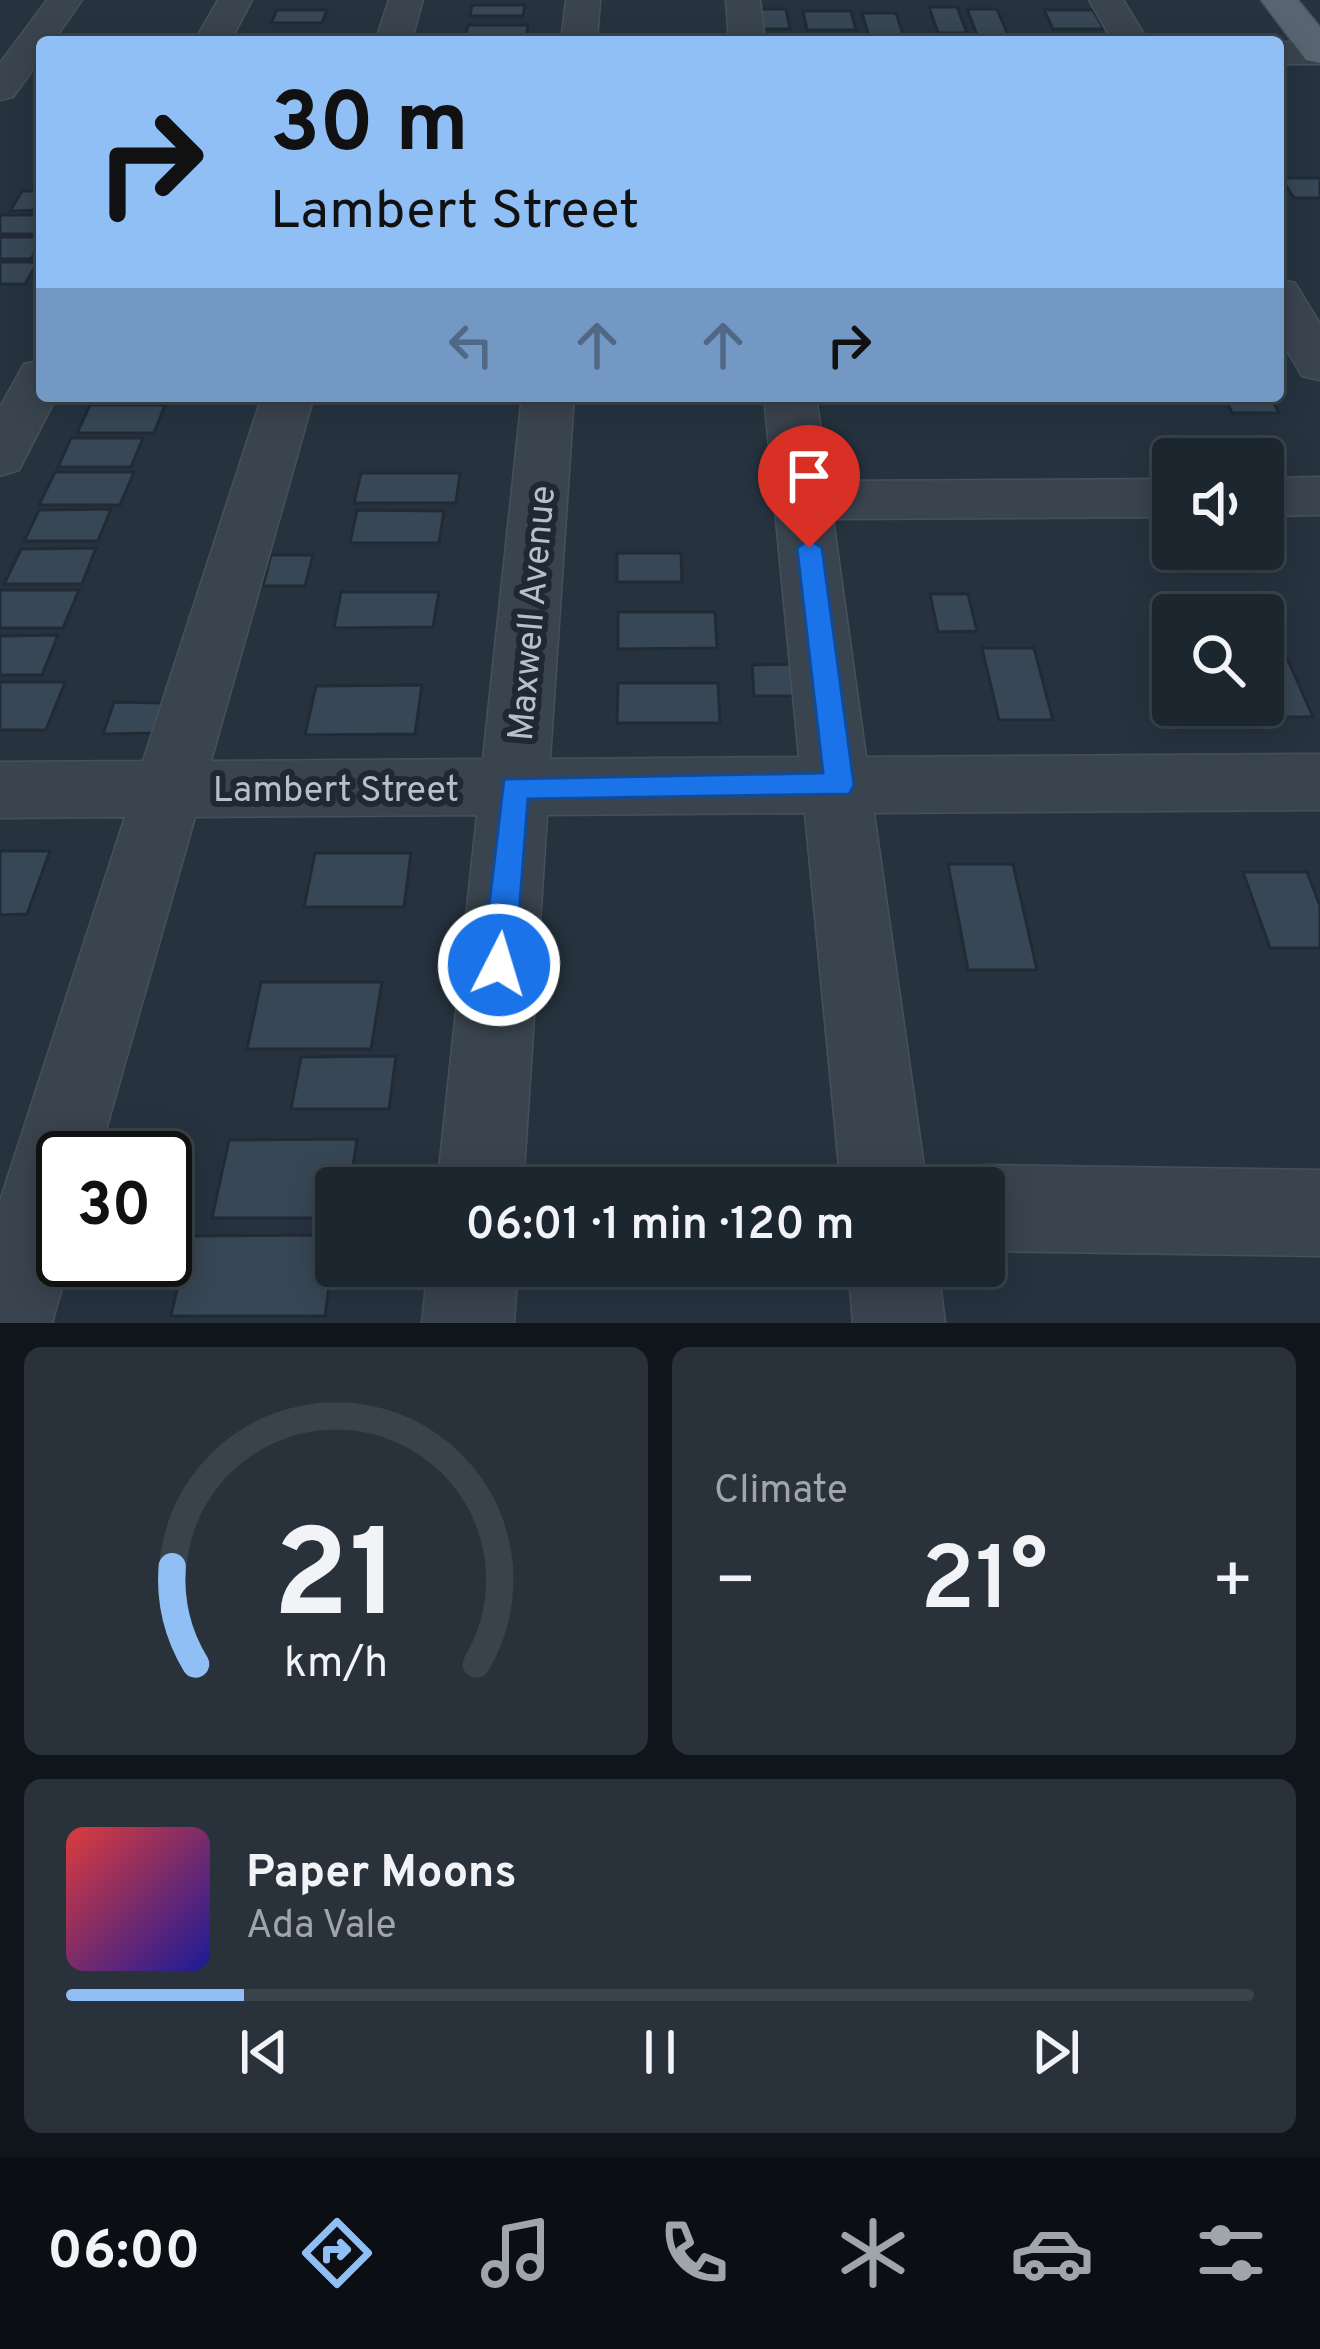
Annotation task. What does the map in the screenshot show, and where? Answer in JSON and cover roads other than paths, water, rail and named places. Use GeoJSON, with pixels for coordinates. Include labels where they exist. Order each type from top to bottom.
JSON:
{"type":"FeatureCollection","features":[{"type":"Feature","properties":{"kind":"main road"},"geometry":{"type":"LineString","coordinates":[[1279,0],[1320,52]]}},
{"type":"Feature","properties":{"kind":"street"},"geometry":{"type":"LineString","coordinates":[[37,36],[65,0]]}},
{"type":"Feature","properties":{"kind":"street"},"geometry":{"type":"LineString","coordinates":[[215,36],[235,0]]}},
{"type":"Feature","properties":{"kind":"street"},"geometry":{"type":"LineString","coordinates":[[395,36],[406,0]]}},
{"type":"Feature","properties":{"kind":"street"},"geometry":{"type":"LineString","coordinates":[[580,36],[583,0]]}},
{"type":"Feature","properties":{"kind":"street"},"geometry":{"type":"LineString","coordinates":[[742,0],[746,36]]}},
{"type":"Feature","properties":{"kind":"street"},"geometry":{"type":"LineString","coordinates":[[1106,0],[1127,36]]}},
{"type":"Feature","properties":{"kind":"street"},"geometry":{"type":"LineString","coordinates":[[1284,53],[1320,52]]}},
{"type":"Feature","properties":{"kind":"street"},"geometry":{"type":"LineString","coordinates":[[0,89],[22,56]]}},
{"type":"Feature","properties":{"kind":"street"},"geometry":{"type":"LineString","coordinates":[[1291,304],[1320,365]]}},
{"type":"Feature","properties":{"kind":"street"},"geometry":{"type":"LineString","coordinates":[[0,458],[36,387]]}},
{"type":"Feature","properties":{"kind":"street"},"geometry":{"type":"LineString","coordinates":[[6,1323],[286,402]]}},
{"type":"Feature","properties":{"kind":"street","name":"Maxwell Avenue"},"geometry":{"type":"LineString","coordinates":[[482,1167],[547,402]]}},
{"type":"Feature","properties":{"kind":"street"},"geometry":{"type":"LineString","coordinates":[[791,402],[882,1167]]}},
{"type":"Feature","properties":{"kind":"street"},"geometry":{"type":"LineString","coordinates":[[1284,497],[1320,496]]}},
{"type":"Feature","properties":{"kind":"street"},"geometry":{"type":"LineString","coordinates":[[803,500],[1152,497]]}},
{"type":"Feature","properties":{"kind":"street","name":"Lambert Street"},"geometry":{"type":"LineString","coordinates":[[0,790],[1320,782]]}},
{"type":"Feature","properties":{"kind":"street"},"geometry":{"type":"LineString","coordinates":[[1005,1208],[1320,1213]]}},
{"type":"Feature","properties":{"kind":"street"},"geometry":{"type":"LineString","coordinates":[[468,1323],[471,1287]]}},
{"type":"Feature","properties":{"kind":"street"},"geometry":{"type":"LineString","coordinates":[[895,1287],[899,1323]]}}]}
